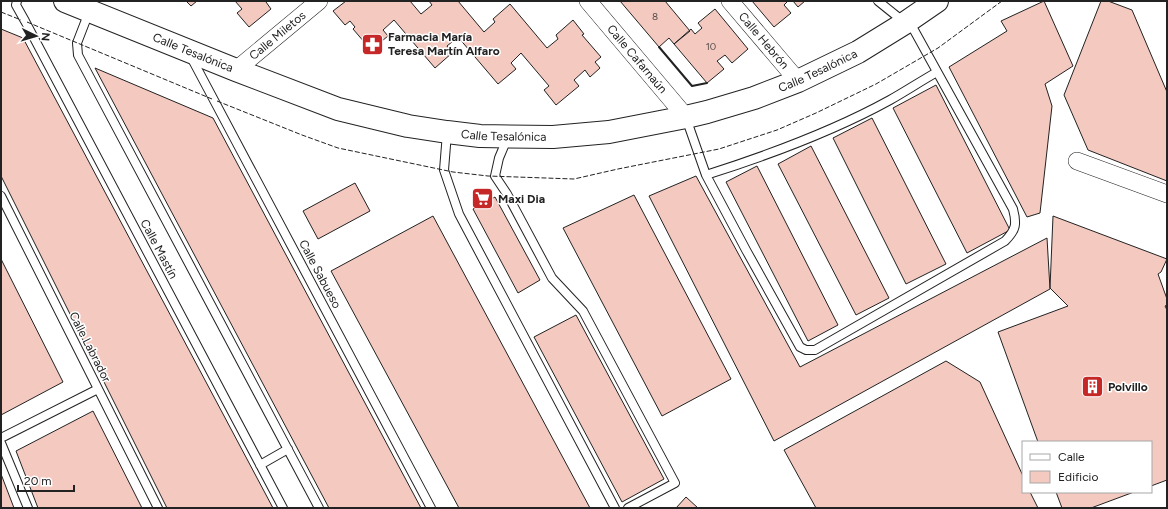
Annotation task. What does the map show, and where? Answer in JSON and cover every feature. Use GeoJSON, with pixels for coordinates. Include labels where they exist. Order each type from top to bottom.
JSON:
{"type":"FeatureCollection","features":[{"type":"Feature","properties":{"kind":"street","name":"Calle Tesalónica"},"geometry":{"type":"LineString","coordinates":[[65,1],[236,70],[338,109],[408,126],[480,136],[508,137],[553,137],[609,132],[686,117],[754,98],[798,81],[858,52],[905,24],[937,1]]}},
{"type":"Feature","properties":{"kind":"street","name":"Calle Miletos"},"geometry":{"type":"LineString","coordinates":[[236,70],[319,1]]}},
{"type":"Feature","properties":{"kind":"street","name":"Calle Cafarnaún"},"geometry":{"type":"LineString","coordinates":[[588,1],[686,117]]}},
{"type":"Feature","properties":{"kind":"street","name":"Calle Hebrón"},"geometry":{"type":"LineString","coordinates":[[730,1],[798,81]]}},
{"type":"Feature","properties":{"kind":"street"},"geometry":{"type":"LineString","coordinates":[[1077,161],[1167,194]]}},
{"type":"Feature","properties":{"kind":"lane","name":"Calle Mastín"},"geometry":{"type":"LineString","coordinates":[[17,1],[16,4],[22,16],[283,508]]}},
{"type":"Feature","properties":{"kind":"lane"},"geometry":{"type":"LineString","coordinates":[[686,117],[706,175],[800,347],[806,350],[815,350],[1005,241],[1012,234],[1015,228],[1014,210],[914,30],[878,1]]}},
{"type":"Feature","properties":{"kind":"lane","name":"Calle Mastín"},"geometry":{"type":"LineString","coordinates":[[89,11],[77,42],[78,55],[320,508]]}},
{"type":"Feature","properties":{"kind":"lane","name":"Calle Sabueso"},"geometry":{"type":"LineString","coordinates":[[188,51],[432,508]]}},
{"type":"Feature","properties":{"kind":"lane"},"geometry":{"type":"LineString","coordinates":[[706,175],[770,154],[818,134],[890,100],[937,72]]}},
{"type":"Feature","properties":{"kind":"lane"},"geometry":{"type":"LineString","coordinates":[[447,132],[444,170],[459,214],[616,508]]}},
{"type":"Feature","properties":{"kind":"lane"},"geometry":{"type":"LineString","coordinates":[[508,137],[499,158],[495,176],[507,194],[552,278],[583,311],[674,483],[628,508]]}},
{"type":"Feature","properties":{"kind":"lane","name":"Calle Labrador"},"geometry":{"type":"LineString","coordinates":[[1,196],[158,508]]}},
{"type":"Feature","properties":{"kind":"lane"},"geometry":{"type":"LineString","coordinates":[[1,438],[98,389]]}},
{"type":"Feature","properties":{"kind":"lane"},"geometry":{"type":"LineString","coordinates":[[1,443],[28,508]]}},
{"type":"Feature","properties":{"kind":"lane"},"geometry":{"type":"LineString","coordinates":[[260,465],[288,449]]}},
{"type":"Feature","properties":{"kind":"building"},"geometry":{"type":"Polygon","coordinates":[[[186,1],[197,1],[191,6],[186,1]]]}},
{"type":"Feature","properties":{"kind":"building"},"geometry":{"type":"Polygon","coordinates":[[[235,1],[268,1],[266,2],[271,9],[249,27],[237,13],[242,9],[235,1]]]}},
{"type":"Feature","properties":{"kind":"building"},"geometry":{"type":"Polygon","coordinates":[[[346,1],[410,1],[421,14],[432,5],[429,1],[458,1],[484,32],[495,22],[493,19],[510,4],[547,48],[558,39],[556,35],[573,20],[584,34],[582,35],[601,57],[595,62],[600,68],[590,77],[585,70],[574,80],[579,86],[556,105],[544,90],[549,86],[521,53],[511,63],[516,69],[498,84],[458,37],[447,46],[452,53],[435,68],[394,20],[383,30],[388,36],[371,50],[353,29],[355,27],[350,21],[345,25],[333,11],[346,1]]]}},
{"type":"Feature","properties":{"kind":"building"},"geometry":{"type":"Polygon","coordinates":[[[620,1],[665,1],[690,31],[674,44],[669,38],[659,47],[620,1]]]}},
{"type":"Feature","properties":{"kind":"building"},"geometry":{"type":"Polygon","coordinates":[[[752,1],[788,1],[784,5],[791,13],[774,27],[752,1]]]}},
{"type":"Feature","properties":{"kind":"building"},"geometry":{"type":"Polygon","coordinates":[[[793,1],[805,1],[798,7],[793,1]]]}},
{"type":"Feature","properties":{"kind":"building"},"geometry":{"type":"Polygon","coordinates":[[[1044,1],[1073,66],[1045,84],[1052,106],[1040,213],[1027,217],[949,67],[1007,31],[1001,21],[1044,1]]]}},
{"type":"Feature","properties":{"kind":"building"},"geometry":{"type":"Polygon","coordinates":[[[1101,1],[1108,1],[1132,10],[1167,92],[1167,181],[1088,150],[1064,95],[1101,1]]]}},
{"type":"Feature","properties":{"kind":"building"},"geometry":{"type":"Polygon","coordinates":[[[715,9],[748,49],[732,63],[725,55],[717,61],[724,69],[707,83],[674,44],[691,29],[695,34],[702,28],[698,23],[715,9]]]}},
{"type":"Feature","properties":{"kind":"building"},"geometry":{"type":"Polygon","coordinates":[[[1,29],[23,38],[273,508],[167,508],[1,176],[1,29]]]}},
{"type":"Feature","properties":{"kind":"building"},"geometry":{"type":"Polygon","coordinates":[[[95,68],[213,118],[421,508],[329,508],[95,68]]]}},
{"type":"Feature","properties":{"kind":"building"},"geometry":{"type":"Polygon","coordinates":[[[936,85],[1010,230],[967,253],[893,108],[936,85]]]}},
{"type":"Feature","properties":{"kind":"building"},"geometry":{"type":"Polygon","coordinates":[[[872,118],[946,264],[906,284],[833,138],[872,118]]]}},
{"type":"Feature","properties":{"kind":"building"},"geometry":{"type":"Polygon","coordinates":[[[811,146],[889,298],[856,315],[778,164],[811,146]]]}},
{"type":"Feature","properties":{"kind":"building"},"geometry":{"type":"Polygon","coordinates":[[[757,166],[838,325],[808,341],[726,182],[757,166]]]}},
{"type":"Feature","properties":{"kind":"building"},"geometry":{"type":"Polygon","coordinates":[[[696,176],[800,367],[1047,238],[1050,289],[774,441],[649,196],[696,176]]]}},
{"type":"Feature","properties":{"kind":"building"},"geometry":{"type":"Polygon","coordinates":[[[355,183],[370,211],[318,239],[303,211],[355,183]]]}},
{"type":"Feature","properties":{"kind":"building"},"geometry":{"type":"Polygon","coordinates":[[[634,195],[731,379],[662,416],[563,228],[634,195]]]}},
{"type":"Feature","properties":{"kind":"building"},"geometry":{"type":"Polygon","coordinates":[[[495,197],[540,280],[518,293],[473,209],[495,197]]]}},
{"type":"Feature","properties":{"kind":"building"},"geometry":{"type":"Polygon","coordinates":[[[433,216],[590,508],[459,508],[331,271],[433,216]]]}},
{"type":"Feature","properties":{"kind":"building","name":"Polvillo"},"geometry":{"type":"Polygon","coordinates":[[[1053,216],[1167,259],[1161,272],[1158,274],[1167,299],[1167,305],[1165,306],[1167,310],[1167,480],[1152,486],[1152,441],[1038,441],[998,332],[1068,306],[1050,288],[1053,216]]]}},
{"type":"Feature","properties":{"kind":"building"},"geometry":{"type":"Polygon","coordinates":[[[1,259],[63,382],[1,415],[1,259]]]}},
{"type":"Feature","properties":{"kind":"building"},"geometry":{"type":"Polygon","coordinates":[[[576,315],[664,479],[622,502],[534,337],[576,315]]]}},
{"type":"Feature","properties":{"kind":"building"},"geometry":{"type":"Polygon","coordinates":[[[946,361],[980,382],[1022,474],[1022,493],[1030,493],[1038,508],[816,508],[784,450],[946,361]]]}},
{"type":"Feature","properties":{"kind":"building"},"geometry":{"type":"Polygon","coordinates":[[[93,411],[142,508],[38,508],[16,451],[93,411]]]}},
{"type":"Feature","properties":{"kind":"building"},"geometry":{"type":"Polygon","coordinates":[[[1,474],[14,508],[1,508],[1,474]]]}},
{"type":"Feature","properties":{"kind":"building"},"geometry":{"type":"Polygon","coordinates":[[[1056,493],[1131,493],[1091,508],[1062,508],[1056,493]]]}},
{"type":"Feature","properties":{"kind":"building"},"geometry":{"type":"Polygon","coordinates":[[[686,497],[698,508],[676,508],[686,497]]]}},
{"type":"Feature","properties":{"kind":"fence"},"geometry":{"type":"LineString","coordinates":[[217,101],[338,148],[453,172],[488,176],[574,179],[719,149],[777,130],[876,84],[938,48],[1002,1]]}},
{"type":"Feature","properties":{"kind":"fence"},"geometry":{"type":"LineString","coordinates":[[1,12],[21,20]]}},
{"type":"Feature","properties":{"kind":"fence"},"geometry":{"type":"LineString","coordinates":[[27,22],[212,99]]}},
{"type":"Feature","properties":{"kind":"wall"},"geometry":{"type":"LineString","coordinates":[[659,47],[692,86],[707,83]]}},
{"type":"Feature","properties":{"kind":"place","name":"Farmacia María Teresa Martín Alfaro"},"geometry":{"type":"Point","coordinates":[372,44]}},
{"type":"Feature","properties":{"kind":"place","name":"Maxi Dia"},"geometry":{"type":"Point","coordinates":[483,199]}},
{"type":"Feature","properties":{"kind":"place","name":"Polvillo"},"geometry":{"type":"Point","coordinates":[1092,387]}}]}
